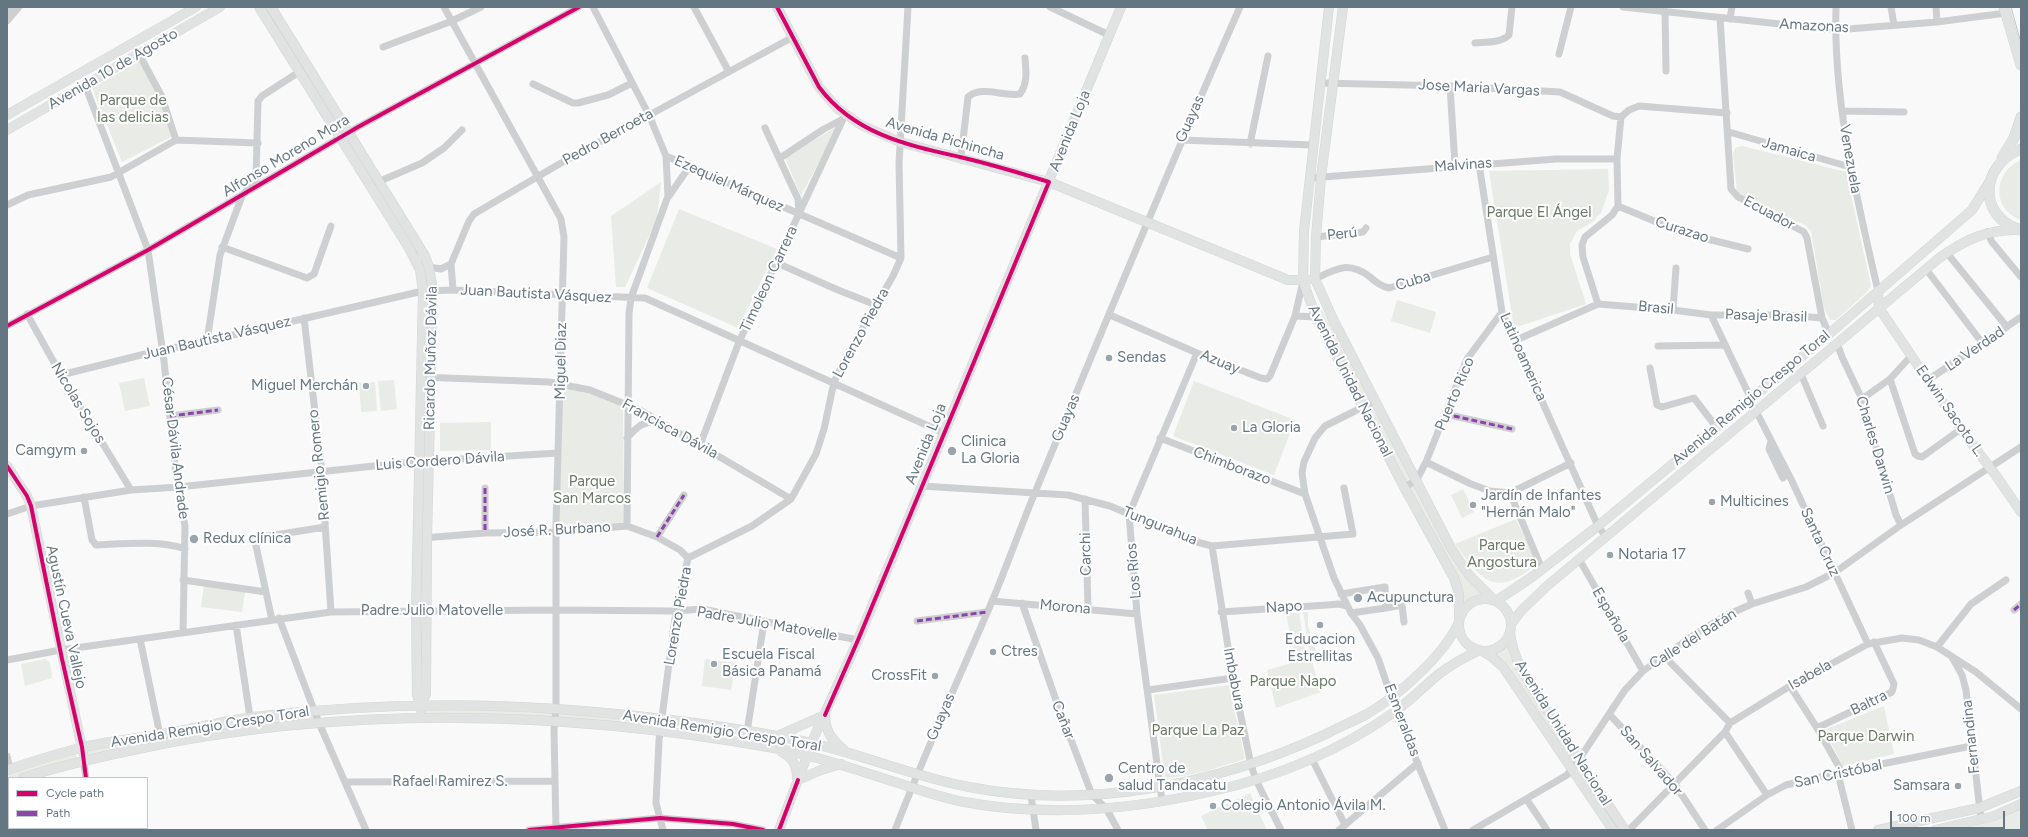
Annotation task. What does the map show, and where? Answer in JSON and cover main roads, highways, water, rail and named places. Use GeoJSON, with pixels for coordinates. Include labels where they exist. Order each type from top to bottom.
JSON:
{"type":"FeatureCollection","features":[{"type":"Feature","properties":{"kind":"main road","name":"Avenida 10 de Agosto"},"geometry":{"type":"LineString","coordinates":[[7,115],[196,7]]}},
{"type":"Feature","properties":{"kind":"main road","name":"Avenida 10 de Agosto"},"geometry":{"type":"LineString","coordinates":[[7,130],[220,7]]}},
{"type":"Feature","properties":{"kind":"main road","name":"Ricardo Muñoz Dávila"},"geometry":{"type":"LineString","coordinates":[[259,7],[341,138],[375,183],[425,256],[429,267],[433,290],[419,461],[417,538],[417,694],[421,718]]}},
{"type":"Feature","properties":{"kind":"main road","name":"Ricardo Muñoz Dávila"},"geometry":{"type":"LineString","coordinates":[[271,7],[350,132],[420,270],[423,291],[429,461],[426,694],[420,706]]}},
{"type":"Feature","properties":{"kind":"main road","name":"Avenida Pichincha"},"geometry":{"type":"LineString","coordinates":[[777,7],[819,87],[844,117],[900,142],[961,157],[1049,182],[1288,280],[1303,281],[1315,279]]}},
{"type":"Feature","properties":{"kind":"main road","name":"Avenida Loja"},"geometry":{"type":"LineString","coordinates":[[779,830],[812,743],[858,640],[1121,7]]}},
{"type":"Feature","properties":{"kind":"main road","name":"Avenida Unidad Nacional"},"geometry":{"type":"LineString","coordinates":[[1329,7],[1304,231],[1303,281],[1316,317],[1404,487],[1454,578],[1459,594],[1459,622]]}},
{"type":"Feature","properties":{"kind":"main road","name":"Avenida Unidad Nacional"},"geometry":{"type":"LineString","coordinates":[[1343,7],[1320,177],[1315,279],[1331,315],[1375,401],[1461,564],[1495,600]]}},
{"type":"Feature","properties":{"kind":"main road"},"geometry":{"type":"LineString","coordinates":[[2005,10],[2021,65]]}},
{"type":"Feature","properties":{"kind":"main road"},"geometry":{"type":"LineString","coordinates":[[2020,230],[2005,222],[1995,211],[1990,196],[1990,180],[2014,138],[2021,116]]}},
{"type":"Feature","properties":{"kind":"main road"},"geometry":{"type":"LineString","coordinates":[[2000,161],[2009,154],[2021,148]]}},
{"type":"Feature","properties":{"kind":"main road","name":"Avenida Remigio Crespo Toral"},"geometry":{"type":"LineString","coordinates":[[1495,600],[1542,569],[1598,526],[1829,334],[1972,210],[1990,180]]}},
{"type":"Feature","properties":{"kind":"main road","name":"Avenida Remigio Crespo Toral"},"geometry":{"type":"LineString","coordinates":[[1511,628],[1534,597],[1801,374],[1837,342],[1946,253],[1966,241],[1987,232],[2020,230]]}},
{"type":"Feature","properties":{"kind":"main road","name":"Venezuela"},"geometry":{"type":"LineString","coordinates":[[1878,291],[1879,308]]}},
{"type":"Feature","properties":{"kind":"main road","name":"Edwin Sacoto L."},"geometry":{"type":"LineString","coordinates":[[1879,308],[1961,429],[1990,467],[2021,512]]}},
{"type":"Feature","properties":{"kind":"main road","name":"Agustín Cueva Vallejo"},"geometry":{"type":"LineString","coordinates":[[7,466],[27,496],[30,506],[82,747],[83,760]]}},
{"type":"Feature","properties":{"kind":"main road"},"geometry":{"type":"LineString","coordinates":[[1486,598],[1495,600],[1506,610],[1511,628],[1502,644],[1489,651],[1480,651],[1470,647],[1463,641],[1459,633],[1461,613],[1472,602],[1486,598]]}},
{"type":"Feature","properties":{"kind":"main road","name":"Avenida Remigio Crespo Toral"},"geometry":{"type":"LineString","coordinates":[[9,770],[82,747],[160,735],[250,718],[315,711],[420,706],[556,709],[663,719],[776,736],[812,743],[916,774],[969,787],[1031,796],[1092,795],[1203,779],[1251,765],[1309,741],[1366,714],[1392,697],[1436,656],[1452,636],[1459,622]]}},
{"type":"Feature","properties":{"kind":"main road","name":"Avenida Unidad Nacional"},"geometry":{"type":"LineString","coordinates":[[1511,628],[1511,646],[1516,659],[1578,762],[1625,830]]}},
{"type":"Feature","properties":{"kind":"main road","name":"Avenida Unidad Nacional"},"geometry":{"type":"LineString","coordinates":[[1480,651],[1492,657],[1503,667],[1613,830]]}},
{"type":"Feature","properties":{"kind":"main road","name":"Avenida Remigio Crespo Toral"},"geometry":{"type":"LineString","coordinates":[[26,777],[83,760],[168,742],[252,730],[319,723],[421,718],[554,720],[661,730],[775,748],[841,764],[963,802],[1032,810],[1106,808],[1162,801],[1213,791],[1256,780],[1312,759],[1370,728],[1396,711],[1442,672],[1480,651]]}},
{"type":"Feature","properties":{"kind":"main road"},"geometry":{"type":"LineString","coordinates":[[776,736],[825,714],[825,726],[829,737],[849,753]]}},
{"type":"Feature","properties":{"kind":"main road"},"geometry":{"type":"LineString","coordinates":[[775,748],[787,755],[794,762],[798,780],[821,770],[841,764]]}},
{"type":"Feature","properties":{"kind":"main road"},"geometry":{"type":"LineString","coordinates":[[1878,830],[1979,808],[2021,791]]}},
{"type":"Feature","properties":{"kind":"main road"},"geometry":{"type":"LineString","coordinates":[[1935,830],[1994,816],[2021,804]]}},
{"type":"Feature","properties":{"kind":"tram line"},"geometry":{"type":"LineString","coordinates":[[2011,7],[2021,43]]}},
{"type":"Feature","properties":{"kind":"place","name":"Sendas"},"geometry":{"type":"Point","coordinates":[1109,358]}},
{"type":"Feature","properties":{"kind":"place","name":"Miguel Merchán"},"geometry":{"type":"Point","coordinates":[366,386]}},
{"type":"Feature","properties":{"kind":"place","name":"La Gloria"},"geometry":{"type":"Point","coordinates":[1234,428]}},
{"type":"Feature","properties":{"kind":"place","name":"Camgym"},"geometry":{"type":"Point","coordinates":[84,451]}},
{"type":"Feature","properties":{"kind":"place","name":"Clinica La Gloria"},"geometry":{"type":"Point","coordinates":[952,451]}},
{"type":"Feature","properties":{"kind":"place","name":"Multicines"},"geometry":{"type":"Point","coordinates":[1712,502]}},
{"type":"Feature","properties":{"kind":"place","name":"Jardín de Infantes \"Hernán Malo\""},"geometry":{"type":"Point","coordinates":[1473,505]}},
{"type":"Feature","properties":{"kind":"place","name":"Redux clínica"},"geometry":{"type":"Point","coordinates":[194,539]}},
{"type":"Feature","properties":{"kind":"place","name":"Notaria 17"},"geometry":{"type":"Point","coordinates":[1610,555]}},
{"type":"Feature","properties":{"kind":"place","name":"Acupunctura"},"geometry":{"type":"Point","coordinates":[1358,598]}},
{"type":"Feature","properties":{"kind":"place","name":"Educacion Estrellitas"},"geometry":{"type":"Point","coordinates":[1320,625]}},
{"type":"Feature","properties":{"kind":"place","name":"Ctres"},"geometry":{"type":"Point","coordinates":[993,652]}},
{"type":"Feature","properties":{"kind":"place","name":"Escuela Fiscal Básica Panamá"},"geometry":{"type":"Point","coordinates":[714,664]}},
{"type":"Feature","properties":{"kind":"place","name":"CrossFit"},"geometry":{"type":"Point","coordinates":[935,676]}},
{"type":"Feature","properties":{"kind":"place","name":"Centro de salud Tandacatu"},"geometry":{"type":"Point","coordinates":[1109,778]}},
{"type":"Feature","properties":{"kind":"place","name":"Samsara"},"geometry":{"type":"Point","coordinates":[1958,786]}},
{"type":"Feature","properties":{"kind":"place","name":"Colegio Antonio Ávila M."},"geometry":{"type":"Point","coordinates":[1213,806]}},
{"type":"Feature","properties":{"kind":"park label","name":"Parque de las delicias"},"geometry":{"type":"Point","coordinates":[133,110]}},
{"type":"Feature","properties":{"kind":"park label","name":"Parque El Ángel"},"geometry":{"type":"Point","coordinates":[1539,213]}},
{"type":"Feature","properties":{"kind":"park label","name":"Parque San Marcos"},"geometry":{"type":"Point","coordinates":[592,490]}},
{"type":"Feature","properties":{"kind":"park label","name":"Parque Angostura"},"geometry":{"type":"Point","coordinates":[1502,554]}},
{"type":"Feature","properties":{"kind":"park label","name":"Parque Napo"},"geometry":{"type":"Point","coordinates":[1293,682]}},
{"type":"Feature","properties":{"kind":"park label","name":"Parque La Paz"},"geometry":{"type":"Point","coordinates":[1198,731]}},
{"type":"Feature","properties":{"kind":"park label","name":"Parque Darwin"},"geometry":{"type":"Point","coordinates":[1866,737]}}]}
